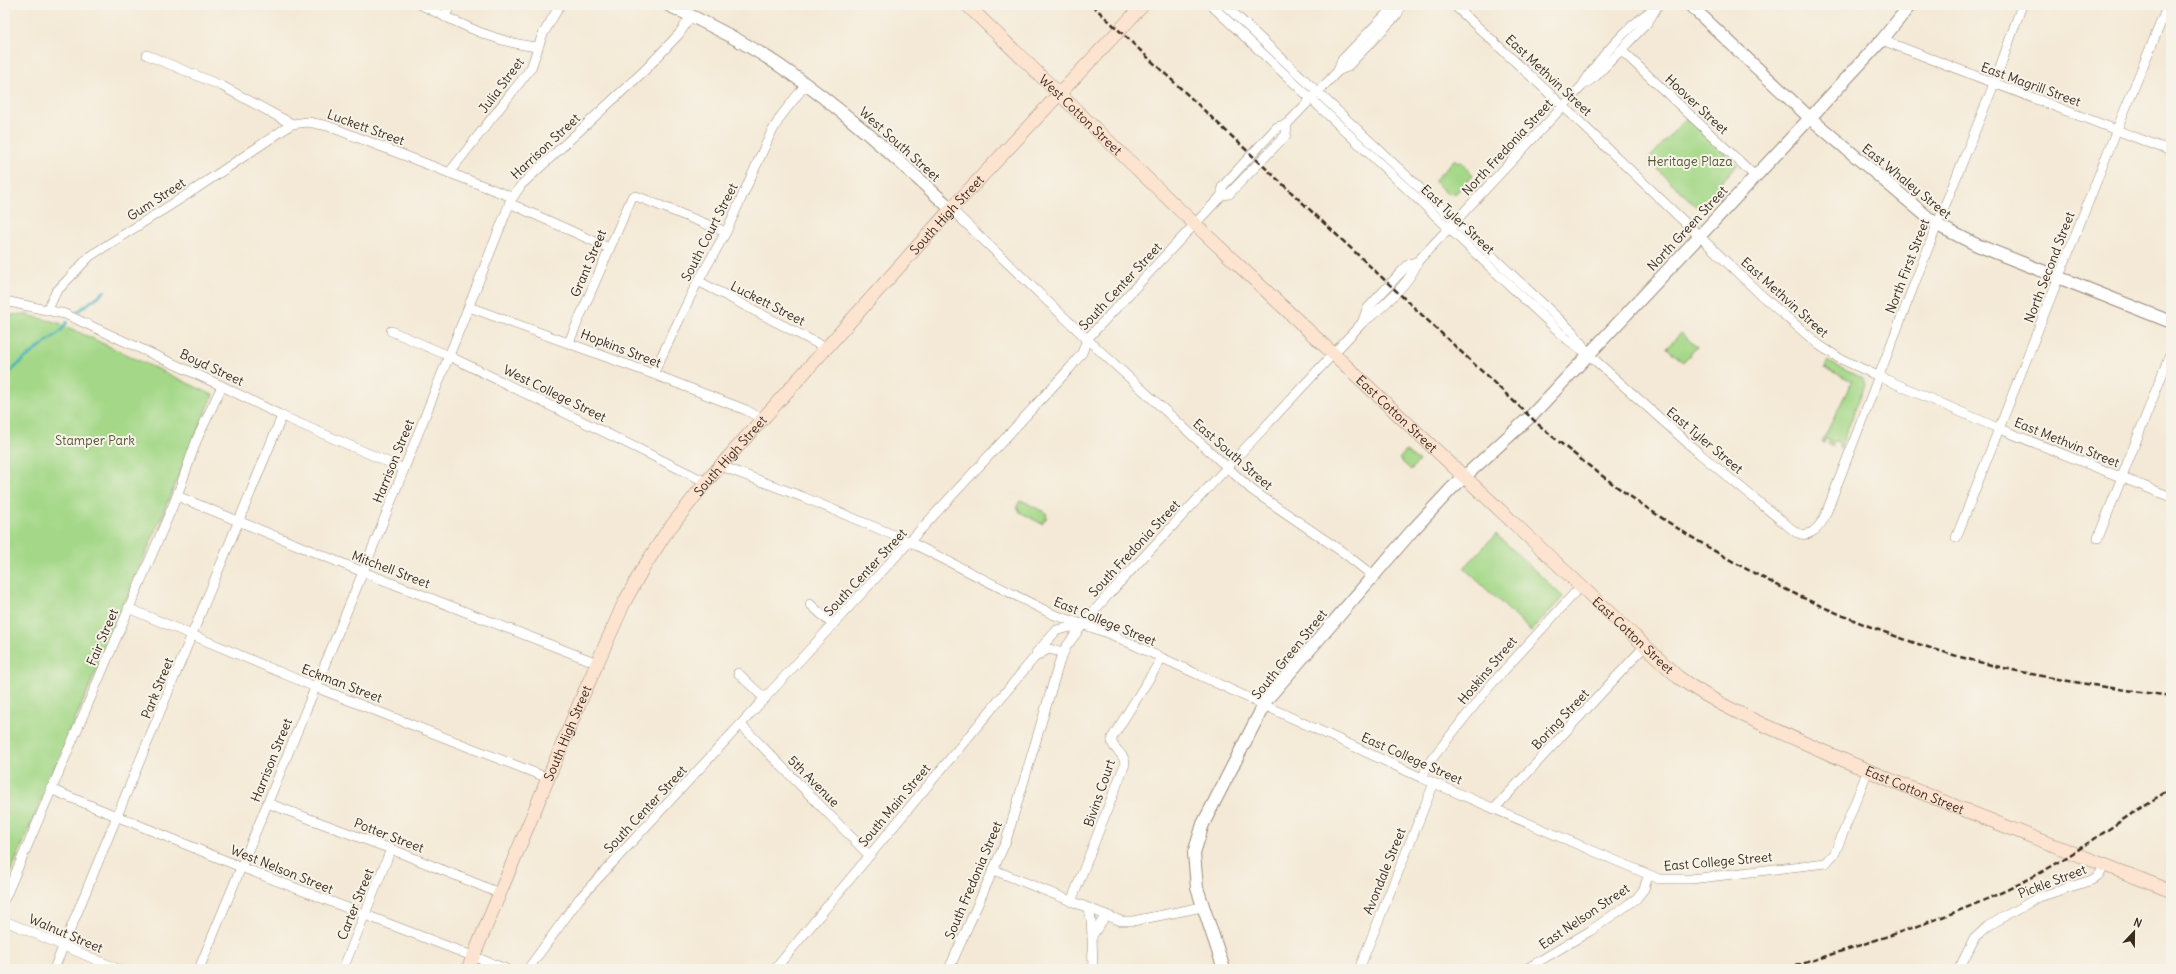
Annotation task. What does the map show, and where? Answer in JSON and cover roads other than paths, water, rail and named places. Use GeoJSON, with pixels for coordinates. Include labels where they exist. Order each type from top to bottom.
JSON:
{"type":"FeatureCollection","features":[{"type":"Feature","properties":{"kind":"main road","name":"West Cotton Street"},"geometry":{"type":"LineString","coordinates":[[967,5],[1196,224]]}},
{"type":"Feature","properties":{"kind":"main road","name":"South High Street"},"geometry":{"type":"LineString","coordinates":[[470,963],[597,663],[624,603],[644,565],[672,525],[706,482],[951,209],[1143,5]]}},
{"type":"Feature","properties":{"kind":"main road","name":"East Cotton Street"},"geometry":{"type":"LineString","coordinates":[[1196,224],[1465,476],[1644,647],[1678,677],[1711,699],[1766,726],[1868,770],[2171,892]]}},
{"type":"Feature","properties":{"kind":"street"},"geometry":{"type":"LineString","coordinates":[[420,5],[502,41],[538,47]]}},
{"type":"Feature","properties":{"kind":"street"},"geometry":{"type":"LineString","coordinates":[[445,17],[450,5]]}},
{"type":"Feature","properties":{"kind":"street","name":"Julia Street"},"geometry":{"type":"LineString","coordinates":[[449,173],[531,68],[543,33],[560,5]]}},
{"type":"Feature","properties":{"kind":"street","name":"West South Street"},"geometry":{"type":"LineString","coordinates":[[668,5],[753,49],[806,84],[877,142],[951,209],[1087,339]]}},
{"type":"Feature","properties":{"kind":"street"},"geometry":{"type":"LineString","coordinates":[[1211,5],[1315,96]]}},
{"type":"Feature","properties":{"kind":"street"},"geometry":{"type":"LineString","coordinates":[[1225,5],[1315,96]]}},
{"type":"Feature","properties":{"kind":"street"},"geometry":{"type":"LineString","coordinates":[[1287,124],[1338,71],[1347,67],[1397,15],[1400,5]]}},
{"type":"Feature","properties":{"kind":"street","name":"East Methvin Street"},"geometry":{"type":"LineString","coordinates":[[1454,5],[1809,338],[1839,358],[1878,376],[2000,429],[2171,497]]}},
{"type":"Feature","properties":{"kind":"street","name":"East Whaley Street"},"geometry":{"type":"LineString","coordinates":[[1690,5],[1810,118],[1937,225],[1977,245],[2171,322]]}},
{"type":"Feature","properties":{"kind":"street","name":"North Green Street"},"geometry":{"type":"LineString","coordinates":[[1532,415],[1882,40],[1910,5]]}},
{"type":"Feature","properties":{"kind":"street","name":"North First Street"},"geometry":{"type":"LineString","coordinates":[[1811,533],[1820,526],[1825,516],[1937,225],[1994,84],[2022,5]]}},
{"type":"Feature","properties":{"kind":"street","name":"North Second Street"},"geometry":{"type":"LineString","coordinates":[[1956,538],[2168,5]]}},
{"type":"Feature","properties":{"kind":"street","name":"North Fredonia Street"},"geometry":{"type":"LineString","coordinates":[[1582,86],[1591,71],[1636,22],[1657,6]]}},
{"type":"Feature","properties":{"kind":"street","name":"North Fredonia Street"},"geometry":{"type":"LineString","coordinates":[[1393,288],[1408,265],[1418,261],[1582,86],[1596,76],[1648,22],[1657,6]]}},
{"type":"Feature","properties":{"kind":"street","name":"Harrison Street"},"geometry":{"type":"LineString","coordinates":[[199,969],[363,572],[511,200],[522,185],[646,70],[679,34],[691,16]]}},
{"type":"Feature","properties":{"kind":"street","name":"East Magrill Street"},"geometry":{"type":"LineString","coordinates":[[1882,40],[2171,151]]}},
{"type":"Feature","properties":{"kind":"street","name":"Hoover Street"},"geometry":{"type":"LineString","coordinates":[[1621,50],[1755,176]]}},
{"type":"Feature","properties":{"kind":"street"},"geometry":{"type":"LineString","coordinates":[[147,55],[222,86],[292,124]]}},
{"type":"Feature","properties":{"kind":"street","name":"South Court Street"},"geometry":{"type":"LineString","coordinates":[[653,374],[698,281],[726,232],[770,135],[781,116],[806,84]]}},
{"type":"Feature","properties":{"kind":"street","name":"East Tyler Street"},"geometry":{"type":"LineString","coordinates":[[1315,96],[1452,225],[1574,333],[1588,354],[1700,454],[1792,530],[1799,534],[1811,533]]}},
{"type":"Feature","properties":{"kind":"street","name":"Luckett Street"},"geometry":{"type":"LineString","coordinates":[[292,124],[308,122],[328,126],[449,173],[511,200],[609,248]]}},
{"type":"Feature","properties":{"kind":"street","name":"Gum Street"},"geometry":{"type":"LineString","coordinates":[[48,310],[56,292],[90,256],[188,194],[292,124]]}},
{"type":"Feature","properties":{"kind":"street","name":"South Center Street"},"geometry":{"type":"LineString","coordinates":[[528,969],[579,900],[741,726],[1082,353],[1087,339],[1196,224],[1222,194],[1222,186],[1277,127],[1287,124],[1286,135],[1229,194],[1222,194]]}},
{"type":"Feature","properties":{"kind":"street","name":"Grant Street"},"geometry":{"type":"LineString","coordinates":[[569,342],[633,196],[726,232]]}},
{"type":"Feature","properties":{"kind":"street","name":"Luckett Street"},"geometry":{"type":"LineString","coordinates":[[698,281],[826,348]]}},
{"type":"Feature","properties":{"kind":"street","name":"South Fredonia Street"},"geometry":{"type":"LineString","coordinates":[[949,969],[994,870],[1009,832],[1064,652],[1083,625],[1226,467],[1362,323],[1367,309],[1393,288]]}},
{"type":"Feature","properties":{"kind":"street","name":"Boyd Street"},"geometry":{"type":"LineString","coordinates":[[6,304],[65,314],[222,386],[282,416],[404,469]]}},
{"type":"Feature","properties":{"kind":"street","name":"Hopkins Street"},"geometry":{"type":"LineString","coordinates":[[469,306],[653,374],[746,410],[762,419]]}},
{"type":"Feature","properties":{"kind":"street","name":"West College Street"},"geometry":{"type":"LineString","coordinates":[[391,331],[449,356],[706,482]]}},
{"type":"Feature","properties":{"kind":"street","name":"East South Street"},"geometry":{"type":"LineString","coordinates":[[1087,339],[1226,467],[1262,498],[1344,553],[1372,575]]}},
{"type":"Feature","properties":{"kind":"street"},"geometry":{"type":"LineString","coordinates":[[2098,538],[2171,352]]}},
{"type":"Feature","properties":{"kind":"street","name":"Fair Street"},"geometry":{"type":"LineString","coordinates":[[5,898],[50,789],[177,496],[198,439],[222,386]]}},
{"type":"Feature","properties":{"kind":"street","name":"South Green Street"},"geometry":{"type":"LineString","coordinates":[[1224,969],[1202,907],[1194,862],[1196,843],[1207,815],[1263,706],[1372,575],[1465,476],[1532,415]]}},
{"type":"Feature","properties":{"kind":"street","name":"Park Street"},"geometry":{"type":"LineString","coordinates":[[54,969],[240,522],[282,416]]}},
{"type":"Feature","properties":{"kind":"street"},"geometry":{"type":"LineString","coordinates":[[721,466],[803,497],[910,542]]}},
{"type":"Feature","properties":{"kind":"street","name":"Mitchell Street"},"geometry":{"type":"LineString","coordinates":[[177,496],[363,572],[597,663]]}},
{"type":"Feature","properties":{"kind":"street","name":"East College Street"},"geometry":{"type":"LineString","coordinates":[[910,542],[1052,614],[1102,631],[1422,778],[1648,876],[1659,879],[1691,879],[1826,863],[1835,853],[1868,770]]}},
{"type":"Feature","properties":{"kind":"street","name":"Hoskins Street"},"geometry":{"type":"LineString","coordinates":[[1422,778],[1431,760],[1489,687],[1581,586]]}},
{"type":"Feature","properties":{"kind":"street"},"geometry":{"type":"LineString","coordinates":[[810,604],[833,625]]}},
{"type":"Feature","properties":{"kind":"street","name":"Eckman Street"},"geometry":{"type":"LineString","coordinates":[[128,608],[315,688],[548,778]]}},
{"type":"Feature","properties":{"kind":"street","name":"South Main Street"},"geometry":{"type":"LineString","coordinates":[[775,969],[1034,658],[1039,648],[1054,632],[1083,625]]}},
{"type":"Feature","properties":{"kind":"street","name":"Boring Street"},"geometry":{"type":"LineString","coordinates":[[1494,809],[1644,647]]}},
{"type":"Feature","properties":{"kind":"street","name":"South Main Street"},"geometry":{"type":"LineString","coordinates":[[1034,658],[1048,649],[1064,652]]}},
{"type":"Feature","properties":{"kind":"street","name":"Bivins Court"},"geometry":{"type":"LineString","coordinates":[[1071,902],[1125,764],[1124,757],[1113,745],[1112,738],[1162,658]]}},
{"type":"Feature","properties":{"kind":"street"},"geometry":{"type":"LineString","coordinates":[[738,673],[765,699]]}},
{"type":"Feature","properties":{"kind":"street","name":"5th Avenue"},"geometry":{"type":"LineString","coordinates":[[741,726],[869,855]]}},
{"type":"Feature","properties":{"kind":"street","name":"Avondale Street"},"geometry":{"type":"LineString","coordinates":[[1359,969],[1434,783]]}},
{"type":"Feature","properties":{"kind":"street","name":"West Nelson Street"},"geometry":{"type":"LineString","coordinates":[[50,789],[364,916],[470,963],[506,969]]}},
{"type":"Feature","properties":{"kind":"street","name":"Potter Street"},"geometry":{"type":"LineString","coordinates":[[267,803],[391,849],[500,893]]}},
{"type":"Feature","properties":{"kind":"street","name":"Carter Street"},"geometry":{"type":"LineString","coordinates":[[344,969],[391,849]]}},
{"type":"Feature","properties":{"kind":"street","name":"Pickle Street"},"geometry":{"type":"LineString","coordinates":[[1959,969],[1974,939],[1988,926],[2039,897],[2092,880],[2100,874],[2104,865]]}},
{"type":"Feature","properties":{"kind":"street"},"geometry":{"type":"LineString","coordinates":[[994,870],[1121,921],[1129,921],[1202,907]]}},
{"type":"Feature","properties":{"kind":"street","name":"East Nelson Street"},"geometry":{"type":"LineString","coordinates":[[1526,969],[1584,934],[1636,899],[1644,889],[1648,876]]}},
{"type":"Feature","properties":{"kind":"street"},"geometry":{"type":"LineString","coordinates":[[1088,909],[1091,919],[1093,969]]}},
{"type":"Feature","properties":{"kind":"street"},"geometry":{"type":"LineString","coordinates":[[1092,936],[1106,916]]}},
{"type":"Feature","properties":{"kind":"street","name":"Walnut Street"},"geometry":{"type":"LineString","coordinates":[[5,921],[118,969]]}},
{"type":"Feature","properties":{"kind":"waterway"},"geometry":{"type":"LineString","coordinates":[[77,312],[105,291]]}},
{"type":"Feature","properties":{"kind":"waterway"},"geometry":{"type":"LineString","coordinates":[[5,377],[24,359],[61,331],[67,322]]}},
{"type":"Feature","properties":{"kind":"railway"},"geometry":{"type":"LineString","coordinates":[[1092,5],[1539,425],[1584,462],[1678,529],[1728,559],[1779,586],[1831,610],[1885,632],[1940,651],[2025,673],[2171,696]]}},
{"type":"Feature","properties":{"kind":"railway"},"geometry":{"type":"LineString","coordinates":[[1787,969],[1907,930],[1967,908],[2023,882],[2061,861],[2152,800],[2171,789]]}},
{"type":"Feature","properties":{"kind":"park label","name":"Heritage Plaza"},"geometry":{"type":"Point","coordinates":[1690,161]}},
{"type":"Feature","properties":{"kind":"park label","name":"Stamper Park"},"geometry":{"type":"Point","coordinates":[95,440]}}]}
